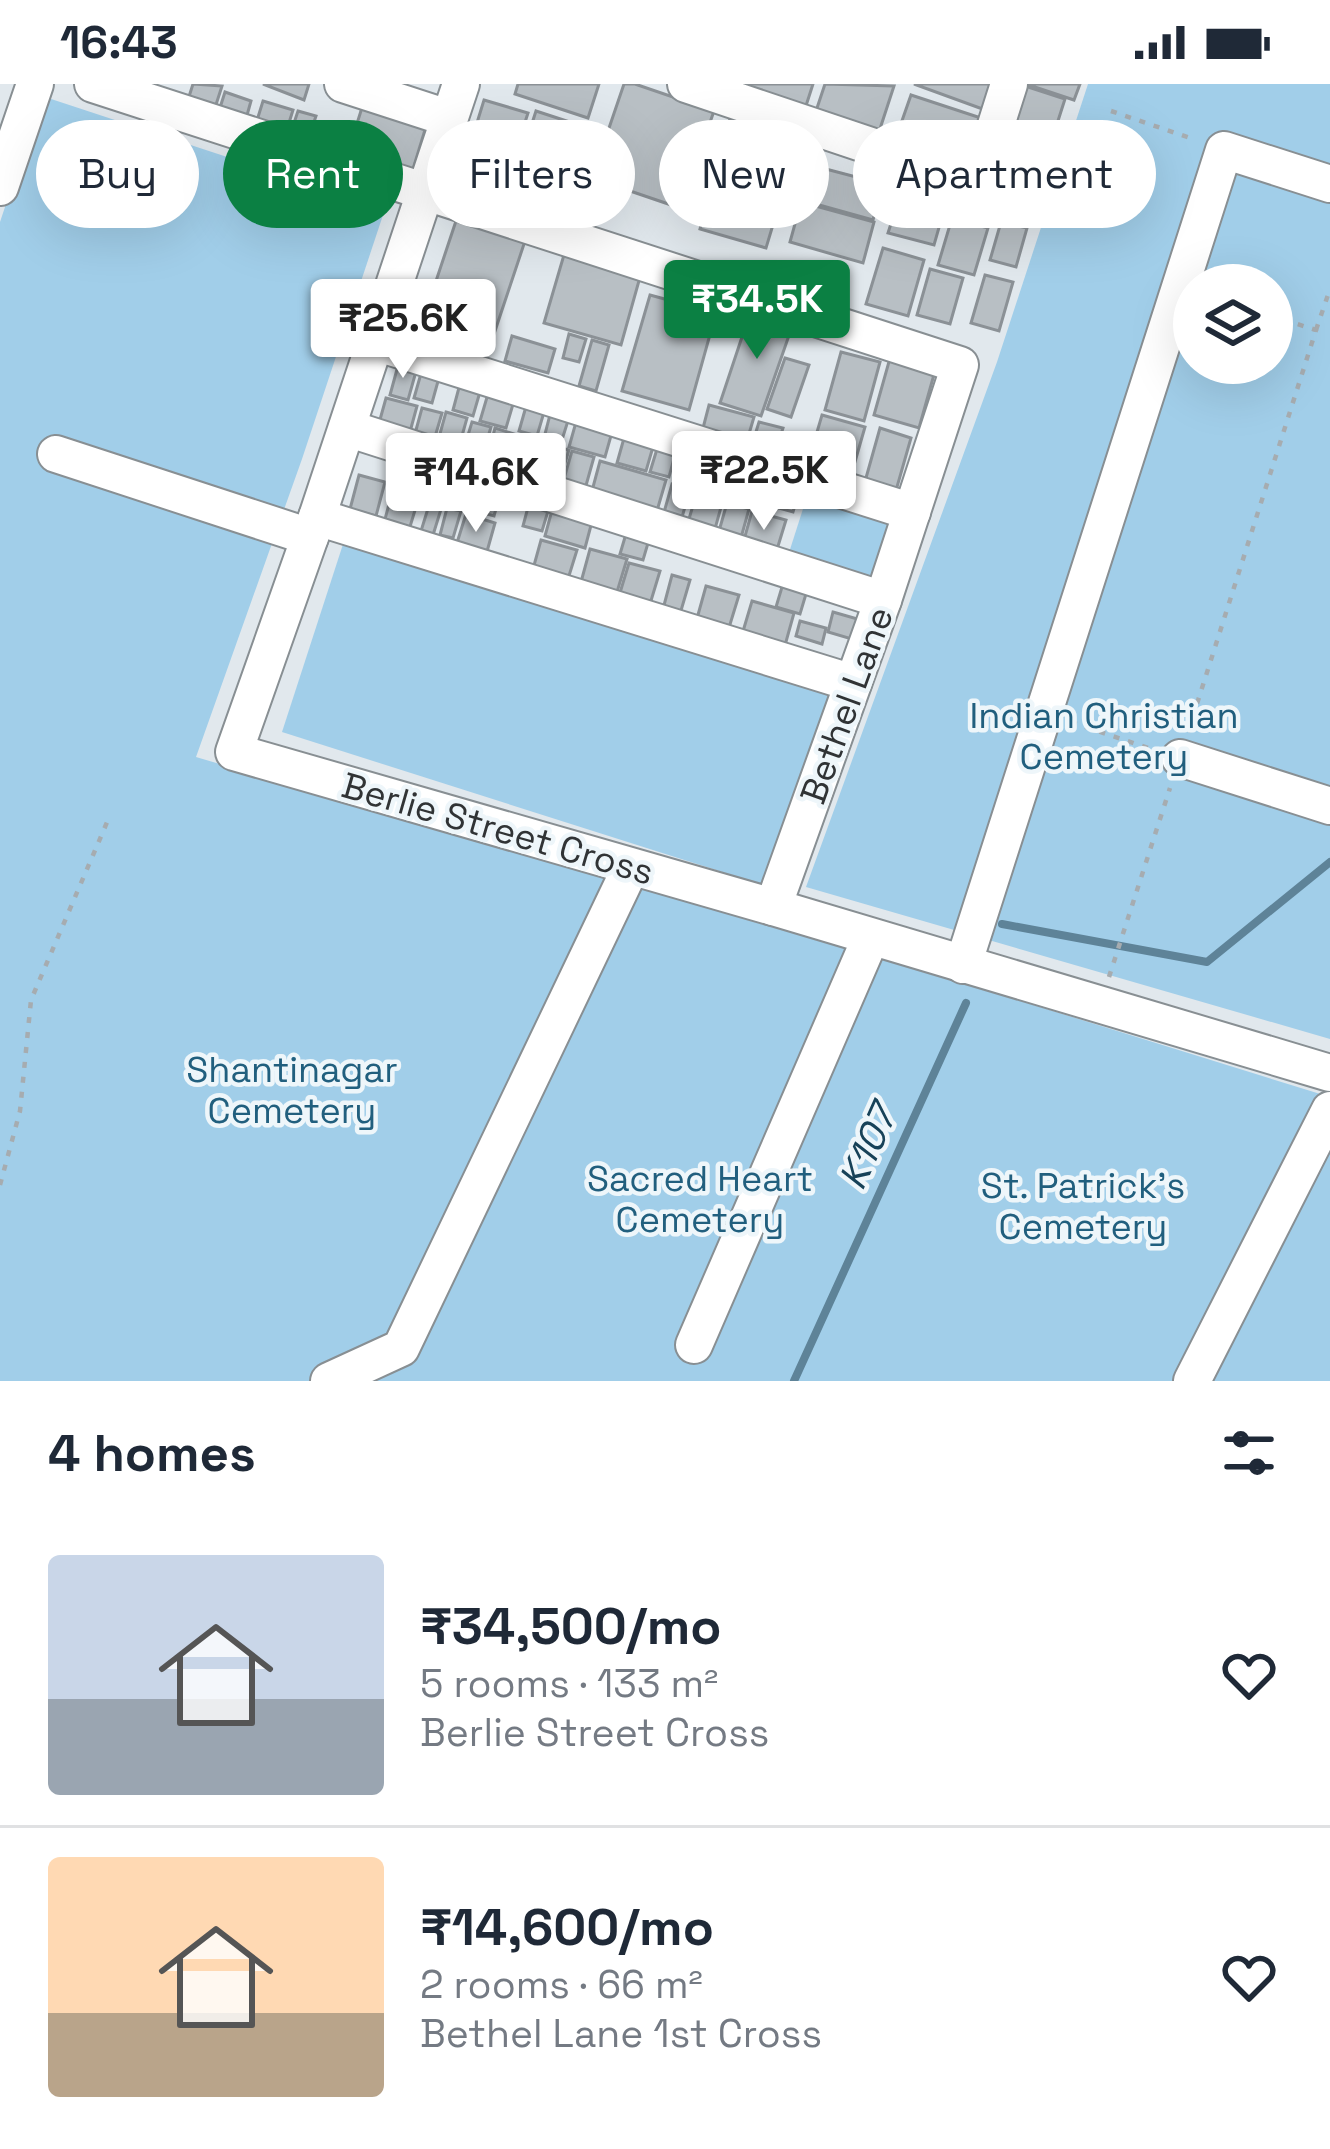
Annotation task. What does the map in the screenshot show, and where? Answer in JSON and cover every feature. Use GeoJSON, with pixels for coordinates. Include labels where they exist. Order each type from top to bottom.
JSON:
{"type":"FeatureCollection","features":[{"type":"Feature","properties":{"kind":"street"},"geometry":{"type":"LineString","coordinates":[[0,188],[11,120],[35,84]]}},
{"type":"Feature","properties":{"kind":"street"},"geometry":{"type":"LineString","coordinates":[[93,84],[424,190]]}},
{"type":"Feature","properties":{"kind":"street"},"geometry":{"type":"LineString","coordinates":[[343,84],[454,101]]}},
{"type":"Feature","properties":{"kind":"street"},"geometry":{"type":"LineString","coordinates":[[686,84],[978,182],[1009,84]]}},
{"type":"Feature","properties":{"kind":"street","name":"Berlie Street Cross"},"geometry":{"type":"LineString","coordinates":[[454,101],[314,527],[234,752],[1330,1073]]}},
{"type":"Feature","properties":{"kind":"street"},"geometry":{"type":"LineString","coordinates":[[964,965],[1224,150],[1330,184]]}},
{"type":"Feature","properties":{"kind":"street","name":"Bethel Lane"},"geometry":{"type":"LineString","coordinates":[[424,190],[961,365],[773,907]]}},
{"type":"Feature","properties":{"kind":"street"},"geometry":{"type":"LineString","coordinates":[[375,342],[912,512]]}},
{"type":"Feature","properties":{"kind":"street"},"geometry":{"type":"LineString","coordinates":[[346,428],[883,600]]}},
{"type":"Feature","properties":{"kind":"street"},"geometry":{"type":"LineString","coordinates":[[56,454],[853,683]]}},
{"type":"Feature","properties":{"kind":"street"},"geometry":{"type":"LineString","coordinates":[[1180,758],[1330,806]]}},
{"type":"Feature","properties":{"kind":"street"},"geometry":{"type":"LineString","coordinates":[[329,1381],[401,1348],[631,867]]}},
{"type":"Feature","properties":{"kind":"street"},"geometry":{"type":"LineString","coordinates":[[694,1345],[871,937]]}},
{"type":"Feature","properties":{"kind":"street"},"geometry":{"type":"LineString","coordinates":[[1192,1381],[1330,1110]]}},
{"type":"Feature","properties":{"kind":"path"},"geometry":{"type":"LineString","coordinates":[[1111,111],[1224,150]]}},
{"type":"Feature","properties":{"kind":"path"},"geometry":{"type":"LineString","coordinates":[[1100,1006],[1330,289]]}},
{"type":"Feature","properties":{"kind":"path"},"geometry":{"type":"LineString","coordinates":[[1293,323],[1316,330]]}},
{"type":"Feature","properties":{"kind":"path"},"geometry":{"type":"LineString","coordinates":[[1044,713],[1180,758]]}},
{"type":"Feature","properties":{"kind":"path"},"geometry":{"type":"LineString","coordinates":[[0,1185],[20,1112],[31,1000],[108,820]]}},
{"type":"Feature","properties":{"kind":"green space","name":"Indian Christian Cemetery"},"geometry":{"type":"Polygon","coordinates":[[[1088,84],[1330,84],[1330,1039],[806,887],[997,362],[1041,228],[1156,228],[1156,120],[1076,120],[1088,84]]]}},
{"type":"Feature","properties":{"kind":"green space","name":"Shantinagar Cemetery"},"geometry":{"type":"Polygon","coordinates":[[[42,96],[115,120],[36,120],[36,228],[199,228],[199,148],[223,156],[223,228],[379,228],[196,757],[1330,1097],[1330,1381],[0,1381],[0,222],[42,96]]]}},
{"type":"Feature","properties":{"kind":"green space"},"geometry":{"type":"Polygon","coordinates":[[[810,487],[902,517],[878,591],[786,562],[810,487]]]}},
{"type":"Feature","properties":{"kind":"green space"},"geometry":{"type":"Polygon","coordinates":[[[346,535],[830,690],[766,886],[282,732],[346,535]]]}},
{"type":"Feature","properties":{"kind":"building"},"geometry":{"type":"Polygon","coordinates":[[[193,84],[222,86],[213,114],[186,106],[193,84]]]}},
{"type":"Feature","properties":{"kind":"building"},"geometry":{"type":"Polygon","coordinates":[[[263,84],[309,84],[304,100],[263,84]]]}},
{"type":"Feature","properties":{"kind":"building"},"geometry":{"type":"Polygon","coordinates":[[[518,84],[599,84],[588,118],[515,94],[518,84]]]}},
{"type":"Feature","properties":{"kind":"building"},"geometry":{"type":"Polygon","coordinates":[[[624,84],[714,111],[711,120],[659,120],[659,201],[635,193],[635,120],[612,120],[624,84]]]}},
{"type":"Feature","properties":{"kind":"building"},"geometry":{"type":"Polygon","coordinates":[[[746,84],[813,84],[803,115],[742,95],[746,84]]]}},
{"type":"Feature","properties":{"kind":"building"},"geometry":{"type":"Polygon","coordinates":[[[825,84],[894,86],[883,120],[853,120],[853,133],[829,125],[829,120],[813,120],[825,84]]]}},
{"type":"Feature","properties":{"kind":"building"},"geometry":{"type":"Polygon","coordinates":[[[914,84],[997,84],[988,111],[914,84]]]}},
{"type":"Feature","properties":{"kind":"building"},"geometry":{"type":"Polygon","coordinates":[[[1019,84],[1065,99],[1058,120],[1007,120],[1019,84]]]}},
{"type":"Feature","properties":{"kind":"building"},"geometry":{"type":"Polygon","coordinates":[[[1026,84],[1080,84],[1074,100],[1026,84]]]}},
{"type":"Feature","properties":{"kind":"building"},"geometry":{"type":"Polygon","coordinates":[[[225,92],[251,101],[246,120],[217,117],[225,92]]]}},
{"type":"Feature","properties":{"kind":"building"},"geometry":{"type":"Polygon","coordinates":[[[911,95],[984,119],[984,120],[902,120],[911,95]]]}},
{"type":"Feature","properties":{"kind":"building"},"geometry":{"type":"Polygon","coordinates":[[[484,100],[528,113],[526,120],[478,120],[484,100]]]}},
{"type":"Feature","properties":{"kind":"building"},"geometry":{"type":"Polygon","coordinates":[[[263,101],[293,110],[290,120],[257,120],[263,101]]]}},
{"type":"Feature","properties":{"kind":"building"},"geometry":{"type":"Polygon","coordinates":[[[364,101],[428,120],[410,179],[403,177],[403,120],[358,120],[364,101]]]}},
{"type":"Feature","properties":{"kind":"building"},"geometry":{"type":"Polygon","coordinates":[[[298,111],[316,116],[315,120],[295,120],[298,111]]]}},
{"type":"Feature","properties":{"kind":"building"},"geometry":{"type":"Polygon","coordinates":[[[536,111],[564,120],[533,120],[536,111]]]}},
{"type":"Feature","properties":{"kind":"building"},"geometry":{"type":"Polygon","coordinates":[[[829,170],[853,176],[853,214],[829,208],[829,170]]]}},
{"type":"Feature","properties":{"kind":"building"},"geometry":{"type":"Polygon","coordinates":[[[829,210],[853,216],[853,228],[872,228],[863,263],[790,242],[794,228],[829,228],[829,210]]]}},
{"type":"Feature","properties":{"kind":"building"},"geometry":{"type":"Polygon","coordinates":[[[454,228],[487,228],[525,241],[490,346],[422,323],[454,228]]]}},
{"type":"Feature","properties":{"kind":"building"},"geometry":{"type":"Polygon","coordinates":[[[700,228],[772,228],[766,248],[700,228]]]}},
{"type":"Feature","properties":{"kind":"building"},"geometry":{"type":"Polygon","coordinates":[[[890,228],[939,228],[934,245],[888,233],[890,228]]]}},
{"type":"Feature","properties":{"kind":"building"},"geometry":{"type":"Polygon","coordinates":[[[949,228],[988,228],[974,275],[938,265],[949,228]]]}},
{"type":"Feature","properties":{"kind":"building"},"geometry":{"type":"Polygon","coordinates":[[[999,228],[1027,228],[1016,267],[990,260],[999,228]]]}},
{"type":"Feature","properties":{"kind":"building"},"geometry":{"type":"Polygon","coordinates":[[[566,248],[642,270],[621,345],[544,323],[566,248]]]}},
{"type":"Feature","properties":{"kind":"building"},"geometry":{"type":"Polygon","coordinates":[[[883,248],[924,260],[908,316],[866,304],[883,248]]]}},
{"type":"Feature","properties":{"kind":"building"},"geometry":{"type":"Polygon","coordinates":[[[930,269],[963,278],[950,324],[917,315],[930,269]]]}},
{"type":"Feature","properties":{"kind":"building"},"geometry":{"type":"Polygon","coordinates":[[[985,275],[1013,282],[999,331],[971,323],[985,275]]]}},
{"type":"Feature","properties":{"kind":"building"},"geometry":{"type":"Polygon","coordinates":[[[650,295],[716,313],[689,410],[622,391],[650,295]]]}},
{"type":"Feature","properties":{"kind":"building"},"geometry":{"type":"Polygon","coordinates":[[[752,307],[794,321],[761,416],[720,403],[752,307]]]}},
{"type":"Feature","properties":{"kind":"building"},"geometry":{"type":"Polygon","coordinates":[[[569,334],[586,339],[579,362],[563,358],[569,334]]]}},
{"type":"Feature","properties":{"kind":"building"},"geometry":{"type":"Polygon","coordinates":[[[512,336],[555,349],[548,373],[505,361],[512,336]]]}},
{"type":"Feature","properties":{"kind":"building"},"geometry":{"type":"Polygon","coordinates":[[[592,340],[609,345],[596,391],[579,386],[592,340]]]}},
{"type":"Feature","properties":{"kind":"building"},"geometry":{"type":"Polygon","coordinates":[[[841,352],[880,362],[864,421],[825,410],[841,352]]]}},
{"type":"Feature","properties":{"kind":"building"},"geometry":{"type":"Polygon","coordinates":[[[785,358],[809,365],[791,417],[767,409],[785,358]]]}},
{"type":"Feature","properties":{"kind":"building"},"geometry":{"type":"Polygon","coordinates":[[[890,358],[935,371],[919,428],[874,415],[890,358]]]}},
{"type":"Feature","properties":{"kind":"building"},"geometry":{"type":"Polygon","coordinates":[[[399,362],[417,368],[408,400],[390,395],[399,362]]]}},
{"type":"Feature","properties":{"kind":"building"},"geometry":{"type":"Polygon","coordinates":[[[422,370],[440,374],[432,403],[414,398],[422,370]]]}},
{"type":"Feature","properties":{"kind":"building"},"geometry":{"type":"Polygon","coordinates":[[[461,380],[482,385],[473,416],[453,410],[461,380]]]}},
{"type":"Feature","properties":{"kind":"building"},"geometry":{"type":"Polygon","coordinates":[[[490,387],[516,394],[506,428],[480,421],[490,387]]]}},
{"type":"Feature","properties":{"kind":"building"},"geometry":{"type":"Polygon","coordinates":[[[529,396],[547,402],[537,436],[519,431],[529,396]]]}},
{"type":"Feature","properties":{"kind":"building"},"geometry":{"type":"Polygon","coordinates":[[[386,398],[417,406],[407,443],[376,434],[386,398]]]}},
{"type":"Feature","properties":{"kind":"building"},"geometry":{"type":"Polygon","coordinates":[[[553,403],[572,408],[561,443],[544,438],[553,403]]]}},
{"type":"Feature","properties":{"kind":"building"},"geometry":{"type":"Polygon","coordinates":[[[709,405],[754,417],[746,444],[702,432],[709,405]]]}},
{"type":"Feature","properties":{"kind":"building"},"geometry":{"type":"Polygon","coordinates":[[[422,408],[442,413],[432,447],[413,441],[422,408]]]}},
{"type":"Feature","properties":{"kind":"building"},"geometry":{"type":"Polygon","coordinates":[[[446,412],[467,418],[457,454],[436,448],[446,412]]]}},
{"type":"Feature","properties":{"kind":"building"},"geometry":{"type":"Polygon","coordinates":[[[578,415],[614,425],[605,457],[569,447],[578,415]]]}},
{"type":"Feature","properties":{"kind":"building"},"geometry":{"type":"Polygon","coordinates":[[[822,415],[865,427],[850,479],[807,466],[822,415]]]}},
{"type":"Feature","properties":{"kind":"building"},"geometry":{"type":"Polygon","coordinates":[[[472,422],[491,427],[480,464],[461,458],[472,422]]]}},
{"type":"Feature","properties":{"kind":"building"},"geometry":{"type":"Polygon","coordinates":[[[759,422],[783,428],[775,454],[751,448],[759,422]]]}},
{"type":"Feature","properties":{"kind":"building"},"geometry":{"type":"Polygon","coordinates":[[[495,428],[514,434],[504,469],[486,464],[495,428]]]}},
{"type":"Feature","properties":{"kind":"building"},"geometry":{"type":"Polygon","coordinates":[[[880,428],[911,438],[895,494],[864,485],[880,428]]]}},
{"type":"Feature","properties":{"kind":"building"},"geometry":{"type":"Polygon","coordinates":[[[626,431],[655,440],[646,471],[617,463],[626,431]]]}},
{"type":"Feature","properties":{"kind":"building"},"geometry":{"type":"Polygon","coordinates":[[[788,434],[810,440],[803,463],[782,457],[788,434]]]}},
{"type":"Feature","properties":{"kind":"building"},"geometry":{"type":"Polygon","coordinates":[[[522,438],[543,444],[533,479],[513,473],[522,438]]]}},
{"type":"Feature","properties":{"kind":"building"},"geometry":{"type":"Polygon","coordinates":[[[660,439],[678,444],[669,477],[650,472],[660,439]]]}},
{"type":"Feature","properties":{"kind":"building"},"geometry":{"type":"Polygon","coordinates":[[[547,444],[569,450],[559,483],[537,477],[547,444]]]}},
{"type":"Feature","properties":{"kind":"building"},"geometry":{"type":"Polygon","coordinates":[[[684,447],[708,453],[699,483],[676,476],[684,447]]]}},
{"type":"Feature","properties":{"kind":"building"},"geometry":{"type":"Polygon","coordinates":[[[572,451],[594,457],[585,489],[563,482],[572,451]]]}},
{"type":"Feature","properties":{"kind":"building"},"geometry":{"type":"Polygon","coordinates":[[[600,461],[666,480],[654,521],[589,502],[600,461]]]}},
{"type":"Feature","properties":{"kind":"building"},"geometry":{"type":"Polygon","coordinates":[[[429,464],[450,470],[441,500],[421,495],[429,464]]]}},
{"type":"Feature","properties":{"kind":"building"},"geometry":{"type":"Polygon","coordinates":[[[758,469],[802,482],[793,512],[750,500],[758,469]]]}},
{"type":"Feature","properties":{"kind":"building"},"geometry":{"type":"Polygon","coordinates":[[[456,470],[503,484],[494,516],[447,503],[456,470]]]}},
{"type":"Feature","properties":{"kind":"building"},"geometry":{"type":"Polygon","coordinates":[[[359,475],[385,482],[376,516],[350,509],[359,475]]]}},
{"type":"Feature","properties":{"kind":"building"},"geometry":{"type":"Polygon","coordinates":[[[672,484],[690,489],[679,528],[661,523],[672,484]]]}},
{"type":"Feature","properties":{"kind":"building"},"geometry":{"type":"Polygon","coordinates":[[[393,489],[419,497],[409,530],[384,523],[393,489]]]}},
{"type":"Feature","properties":{"kind":"building"},"geometry":{"type":"Polygon","coordinates":[[[697,492],[723,500],[713,536],[686,529],[697,492]]]}},
{"type":"Feature","properties":{"kind":"building"},"geometry":{"type":"Polygon","coordinates":[[[531,496],[551,501],[542,531],[523,526],[531,496]]]}},
{"type":"Feature","properties":{"kind":"building"},"geometry":{"type":"Polygon","coordinates":[[[430,502],[442,506],[433,535],[421,531],[430,502]]]}},
{"type":"Feature","properties":{"kind":"building"},"geometry":{"type":"Polygon","coordinates":[[[554,503],[594,514],[585,548],[545,536],[554,503]]]}},
{"type":"Feature","properties":{"kind":"building"},"geometry":{"type":"Polygon","coordinates":[[[727,503],[749,509],[739,545],[717,538],[727,503]]]}},
{"type":"Feature","properties":{"kind":"building"},"geometry":{"type":"Polygon","coordinates":[[[447,508],[461,511],[453,538],[440,535],[447,508]]]}},
{"type":"Feature","properties":{"kind":"building"},"geometry":{"type":"Polygon","coordinates":[[[752,511],[786,520],[775,556],[742,547],[752,511]]]}},
{"type":"Feature","properties":{"kind":"building"},"geometry":{"type":"Polygon","coordinates":[[[466,514],[495,523],[486,555],[456,546],[466,514]]]}},
{"type":"Feature","properties":{"kind":"building"},"geometry":{"type":"Polygon","coordinates":[[[628,527],[651,533],[643,560],[620,554],[628,527]]]}},
{"type":"Feature","properties":{"kind":"building"},"geometry":{"type":"Polygon","coordinates":[[[541,540],[577,550],[568,579],[533,569],[541,540]]]}},
{"type":"Feature","properties":{"kind":"building"},"geometry":{"type":"Polygon","coordinates":[[[590,549],[627,559],[617,592],[581,582],[590,549]]]}},
{"type":"Feature","properties":{"kind":"building"},"geometry":{"type":"Polygon","coordinates":[[[629,563],[660,571],[650,604],[619,596],[629,563]]]}},
{"type":"Feature","properties":{"kind":"building"},"geometry":{"type":"Polygon","coordinates":[[[672,575],[690,580],[680,614],[663,609],[672,575]]]}},
{"type":"Feature","properties":{"kind":"building"},"geometry":{"type":"Polygon","coordinates":[[[785,577],[809,584],[800,614],[776,607],[785,577]]]}},
{"type":"Feature","properties":{"kind":"building"},"geometry":{"type":"Polygon","coordinates":[[[706,586],[739,595],[728,631],[696,622],[706,586]]]}},
{"type":"Feature","properties":{"kind":"building"},"geometry":{"type":"Polygon","coordinates":[[[752,601],[794,613],[784,649],[741,638],[752,601]]]}},
{"type":"Feature","properties":{"kind":"building"},"geometry":{"type":"Polygon","coordinates":[[[833,612],[861,620],[855,640],[828,632],[833,612]]]}},
{"type":"Feature","properties":{"kind":"building"},"geometry":{"type":"Polygon","coordinates":[[[800,621],[826,628],[822,644],[796,636],[800,621]]]}},
{"type":"Feature","properties":{"kind":"waterway","name":"K107"},"geometry":{"type":"LineString","coordinates":[[1002,924],[1207,962],[1330,862]]}},
{"type":"Feature","properties":{"kind":"waterway","name":"K107"},"geometry":{"type":"LineString","coordinates":[[794,1381],[966,1003]]}},
{"type":"Feature","properties":{"kind":"park label","name":"Sacred Heart Cemetery"},"geometry":{"type":"Point","coordinates":[700,1198]}},
{"type":"Feature","properties":{"kind":"park label","name":"St. Patrick's Cemetery"},"geometry":{"type":"Point","coordinates":[1083,1206]}}]}
